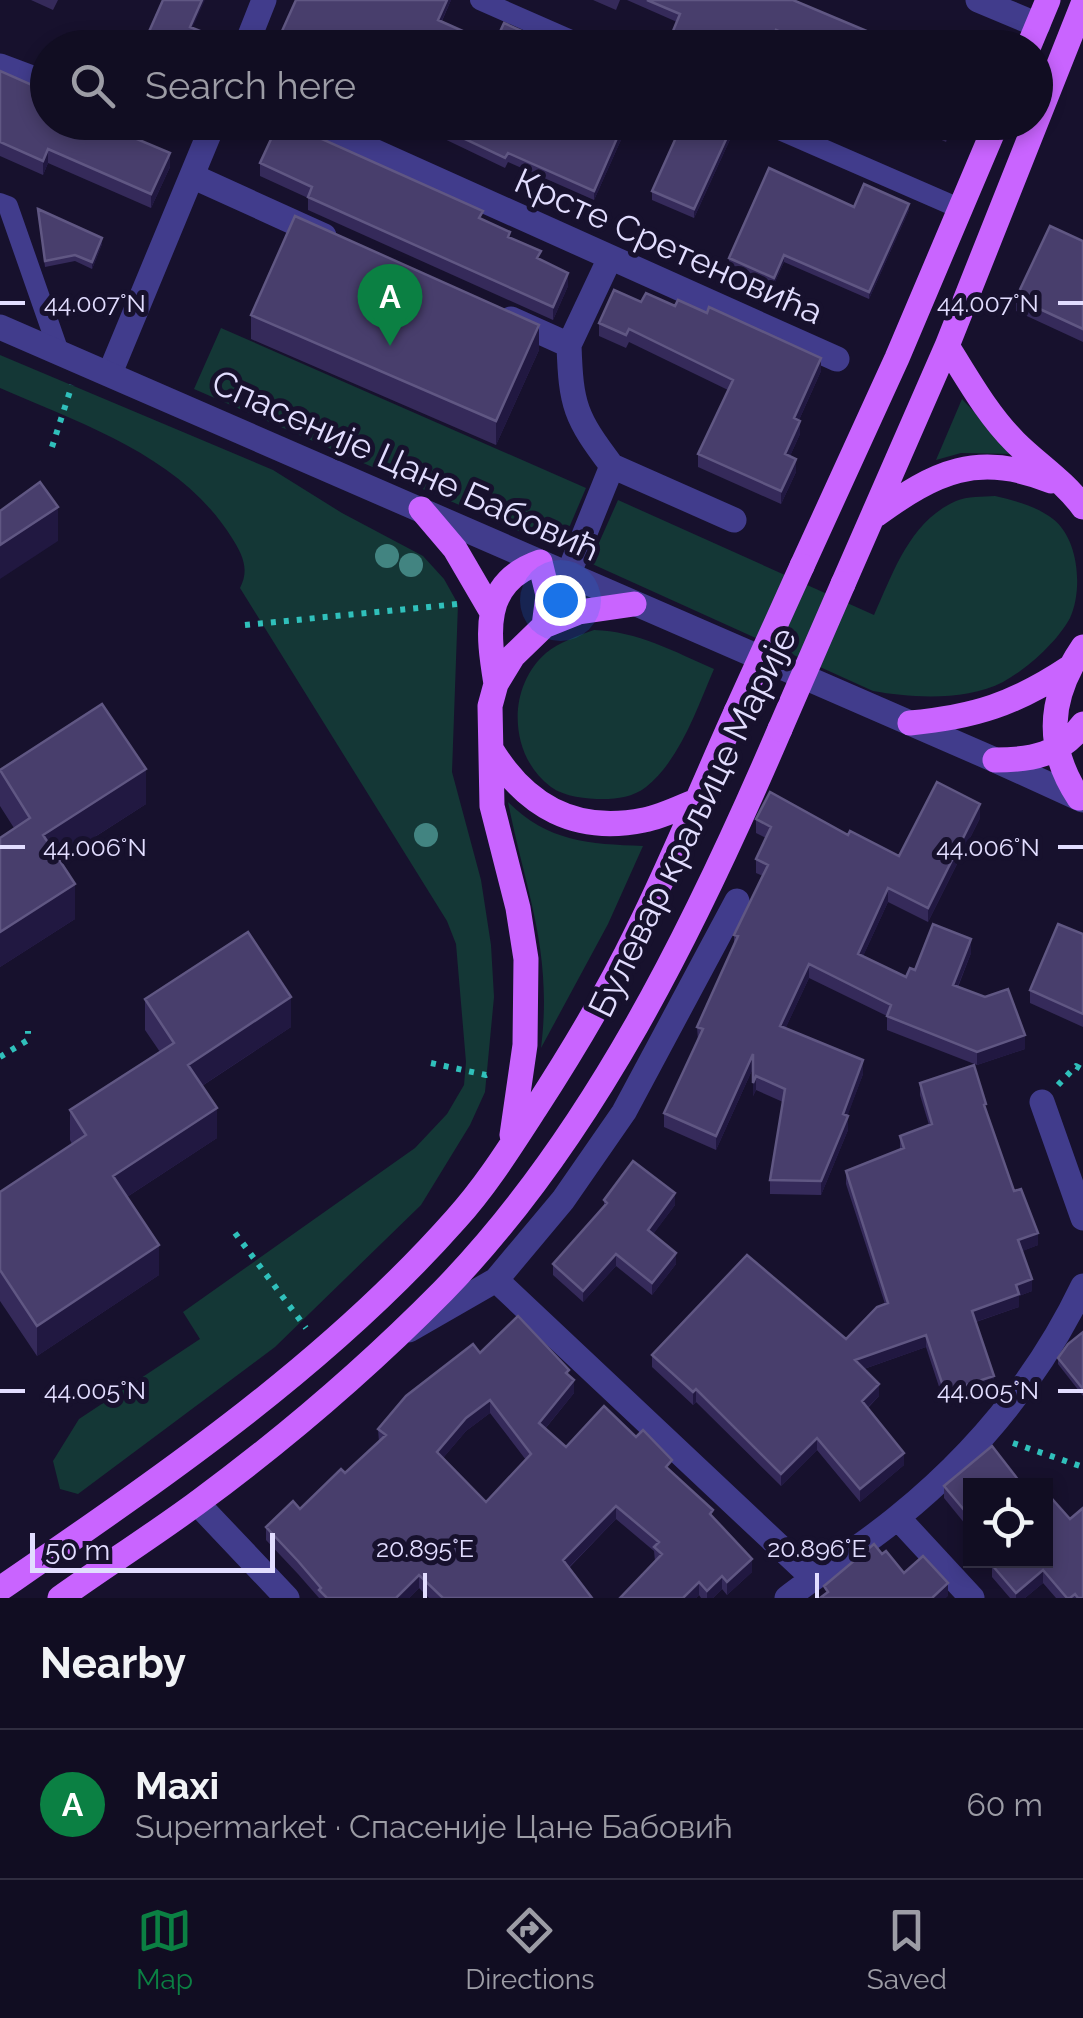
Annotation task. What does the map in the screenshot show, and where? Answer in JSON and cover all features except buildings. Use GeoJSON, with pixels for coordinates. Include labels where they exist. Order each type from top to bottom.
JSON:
{"type":"FeatureCollection","features":[{"type":"Feature","properties":{"kind":"main road"},"geometry":{"type":"LineString","coordinates":[[1036,30],[1048,0]]}},
{"type":"Feature","properties":{"kind":"main road","name":"Булевар краљице Марије"},"geometry":{"type":"LineString","coordinates":[[1053,99],[1075,48],[1083,4]]}},
{"type":"Feature","properties":{"kind":"main road","name":"Булевар краљице Марије"},"geometry":{"type":"LineString","coordinates":[[0,1590],[212,1440],[358,1322],[458,1217],[510,1148],[599,1007],[638,932],[989,140]]}},
{"type":"Feature","properties":{"kind":"main road","name":"Булевар краљице Марије"},"geometry":{"type":"LineString","coordinates":[[60,1598],[197,1503],[337,1392],[445,1289],[508,1217],[590,1101],[668,965],[780,729],[1035,140]]}},
{"type":"Feature","properties":{"kind":"main road"},"geometry":{"type":"LineString","coordinates":[[947,346],[996,420],[1076,498]]}},
{"type":"Feature","properties":{"kind":"main road"},"geometry":{"type":"LineString","coordinates":[[874,516],[921,482],[992,466],[1046,478],[1076,498]]}},
{"type":"Feature","properties":{"kind":"main road"},"geometry":{"type":"LineString","coordinates":[[421,509],[455,549],[490,608]]}},
{"type":"Feature","properties":{"kind":"main road"},"geometry":{"type":"LineString","coordinates":[[496,684],[488,635],[490,608],[512,579],[540,562],[548,595],[544,626]]}},
{"type":"Feature","properties":{"kind":"main road"},"geometry":{"type":"LineString","coordinates":[[510,1148],[522,1082],[526,974],[518,908],[492,806],[490,706],[496,684],[513,656],[544,626],[579,612],[634,604]]}},
{"type":"Feature","properties":{"kind":"main road"},"geometry":{"type":"LineString","coordinates":[[910,723],[971,716],[992,709],[1041,687],[1076,658]]}},
{"type":"Feature","properties":{"kind":"main road"},"geometry":{"type":"LineString","coordinates":[[1076,658],[1057,705],[1055,750],[1064,775],[1081,799]]}},
{"type":"Feature","properties":{"kind":"main road"},"geometry":{"type":"LineString","coordinates":[[995,760],[1026,760],[1055,750],[1072,740],[1083,724]]}},
{"type":"Feature","properties":{"kind":"main road"},"geometry":{"type":"LineString","coordinates":[[492,750],[504,771],[526,794],[566,818],[618,824],[647,820],[696,801]]}},
{"type":"Feature","properties":{"kind":"street"},"geometry":{"type":"LineString","coordinates":[[252,30],[264,0]]}},
{"type":"Feature","properties":{"kind":"street"},"geometry":{"type":"LineString","coordinates":[[978,0],[1024,30]]}},
{"type":"Feature","properties":{"kind":"street"},"geometry":{"type":"LineString","coordinates":[[0,66],[30,77]]}},
{"type":"Feature","properties":{"kind":"street"},"geometry":{"type":"LineString","coordinates":[[110,373],[206,140]]}},
{"type":"Feature","properties":{"kind":"street","name":"Крсте Сретеновића"},"geometry":{"type":"LineString","coordinates":[[349,140],[837,360]]}},
{"type":"Feature","properties":{"kind":"street"},"geometry":{"type":"LineString","coordinates":[[192,176],[341,243]]}},
{"type":"Feature","properties":{"kind":"street"},"geometry":{"type":"LineString","coordinates":[[610,258],[569,345],[571,398],[587,433],[612,466],[734,520]]}},
{"type":"Feature","properties":{"kind":"street"},"geometry":{"type":"LineString","coordinates":[[481,306],[569,345]]}},
{"type":"Feature","properties":{"kind":"street","name":"Спасеније Цане Бабовић"},"geometry":{"type":"LineString","coordinates":[[0,327],[1081,799]]}},
{"type":"Feature","properties":{"kind":"street"},"geometry":{"type":"LineString","coordinates":[[568,575],[612,466]]}},
{"type":"Feature","properties":{"kind":"street"},"geometry":{"type":"LineString","coordinates":[[392,1340],[496,1280],[563,1200],[624,1112],[737,900]]}},
{"type":"Feature","properties":{"kind":"street"},"geometry":{"type":"LineString","coordinates":[[1042,1102],[1083,1218]]}},
{"type":"Feature","properties":{"kind":"street"},"geometry":{"type":"LineString","coordinates":[[496,1280],[812,1578]]}},
{"type":"Feature","properties":{"kind":"street"},"geometry":{"type":"LineString","coordinates":[[786,1598],[898,1518],[988,1435],[1062,1330],[1083,1286]]}},
{"type":"Feature","properties":{"kind":"street"},"geometry":{"type":"LineString","coordinates":[[197,1503],[288,1598]]}},
{"type":"Feature","properties":{"kind":"street"},"geometry":{"type":"LineString","coordinates":[[898,1518],[972,1598]]}},
{"type":"Feature","properties":{"kind":"lane"},"geometry":{"type":"LineString","coordinates":[[480,0],[548,30]]}},
{"type":"Feature","properties":{"kind":"lane"},"geometry":{"type":"LineString","coordinates":[[802,140],[960,210]]}},
{"type":"Feature","properties":{"kind":"lane"},"geometry":{"type":"LineString","coordinates":[[3,202],[69,356]]}},
{"type":"Feature","properties":{"kind":"path"},"geometry":{"type":"LineString","coordinates":[[52,447],[69,356]]}},
{"type":"Feature","properties":{"kind":"path"},"geometry":{"type":"LineString","coordinates":[[245,625],[458,604]]}},
{"type":"Feature","properties":{"kind":"path"},"geometry":{"type":"LineString","coordinates":[[0,1057],[28,1040],[28,1030]]}},
{"type":"Feature","properties":{"kind":"path"},"geometry":{"type":"LineString","coordinates":[[431,1063],[486,1075]]}},
{"type":"Feature","properties":{"kind":"path"},"geometry":{"type":"LineString","coordinates":[[235,1233],[323,1351]]}},
{"type":"Feature","properties":{"kind":"path"},"geometry":{"type":"LineString","coordinates":[[988,1435],[1083,1467]]}},
{"type":"Feature","properties":{"kind":"green space"},"geometry":{"type":"Polygon","coordinates":[[[221,328],[586,488],[560,549],[194,389],[221,328]]]}},
{"type":"Feature","properties":{"kind":"green space"},"geometry":{"type":"Polygon","coordinates":[[[0,355],[273,470],[423,556],[444,579],[458,604],[452,772],[481,880],[491,945],[494,997],[485,1092],[470,1125],[421,1205],[275,1347],[78,1494],[60,1489],[53,1461],[79,1419],[200,1339],[183,1312],[415,1148],[447,1114],[464,1085],[466,1062],[456,944],[447,921],[240,588],[244,568],[232,538],[186,485],[158,464],[97,430],[0,388],[0,355]]]}},
{"type":"Feature","properties":{"kind":"green space"},"geometry":{"type":"Polygon","coordinates":[[[962,399],[1014,454],[961,453],[936,460],[962,399]]]}},
{"type":"Feature","properties":{"kind":"green space"},"geometry":{"type":"Polygon","coordinates":[[[995,496],[1040,511],[1062,528],[1076,566],[1074,607],[1057,636],[1022,670],[988,688],[956,695],[873,691],[590,563],[618,500],[874,615],[896,566],[926,521],[960,499],[995,496]]]}},
{"type":"Feature","properties":{"kind":"green space"},"geometry":{"type":"Polygon","coordinates":[[[594,630],[641,638],[714,669],[669,763],[646,787],[620,798],[583,798],[551,787],[537,774],[520,740],[519,703],[533,668],[557,646],[594,630]]]}},
{"type":"Feature","properties":{"kind":"green space"},"geometry":{"type":"Polygon","coordinates":[[[508,802],[554,833],[587,842],[643,846],[608,924],[541,1048],[541,952],[508,802]]]}},
{"type":"Feature","properties":{"kind":"place","name":"Maxi"},"geometry":{"type":"Point","coordinates":[390,346]}}]}
